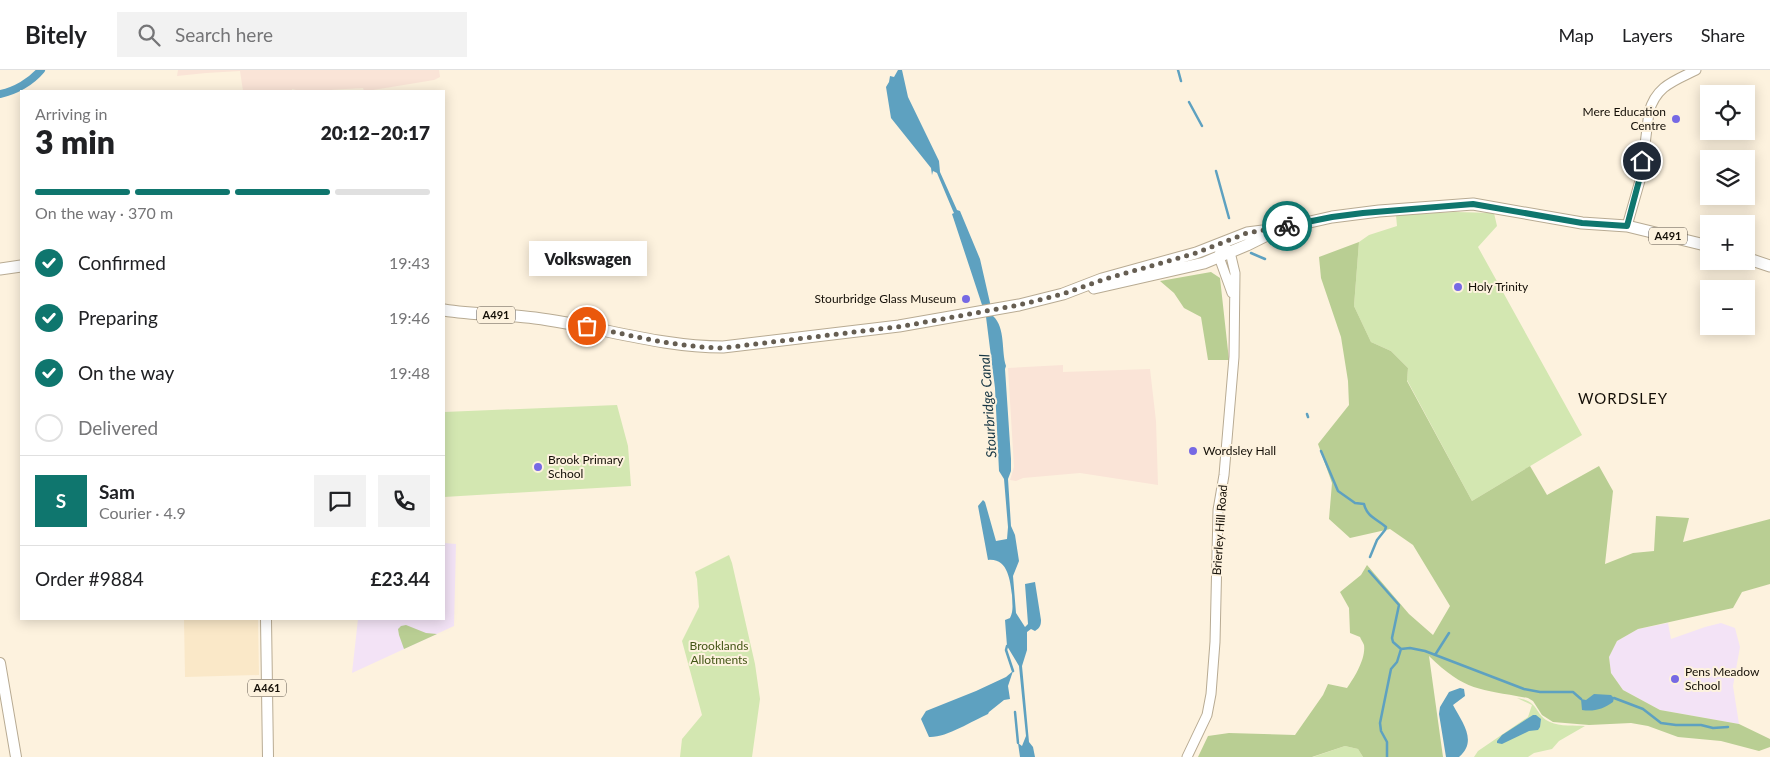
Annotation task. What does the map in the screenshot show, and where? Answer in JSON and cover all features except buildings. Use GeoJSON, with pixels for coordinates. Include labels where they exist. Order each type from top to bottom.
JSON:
{"type":"FeatureCollection","features":[{"type":"Feature","properties":{"kind":"highway","name":"A491"},"geometry":{"type":"LineString","coordinates":[[445,310],[536,318],[695,347],[723,348],[921,323],[1019,305],[1072,291],[1102,280],[1196,253],[1247,233],[1351,214],[1473,204],[1582,223],[1627,226],[1700,244]]}},
{"type":"Feature","properties":{"kind":"highway","name":"A491"},"geometry":{"type":"LineString","coordinates":[[1072,291],[1116,284],[1201,263],[1219,257],[1279,228]]}},
{"type":"Feature","properties":{"kind":"highway"},"geometry":{"type":"LineString","coordinates":[[1755,261],[1770,266]]}},
{"type":"Feature","properties":{"kind":"highway"},"geometry":{"type":"LineString","coordinates":[[1,270],[20,266]]}},
{"type":"Feature","properties":{"kind":"main road"},"geometry":{"type":"LineString","coordinates":[[1627,226],[1640,177],[1652,102],[1656,94],[1664,86],[1696,70]]}},
{"type":"Feature","properties":{"kind":"main road"},"geometry":{"type":"LineString","coordinates":[[1221,243],[1230,252]]}},
{"type":"Feature","properties":{"kind":"main road","name":"Brierley Hill Road"},"geometry":{"type":"LineString","coordinates":[[1221,243],[1219,257],[1234,298]]}},
{"type":"Feature","properties":{"kind":"main road","name":"Brierley Hill Road"},"geometry":{"type":"LineString","coordinates":[[1187,757],[1207,715],[1211,694],[1215,642],[1218,510],[1224,476],[1234,370],[1235,273],[1230,252]]}},
{"type":"Feature","properties":{"kind":"main road","name":"A461"},"geometry":{"type":"LineString","coordinates":[[266,620],[268,757]]}},
{"type":"Feature","properties":{"kind":"main road"},"geometry":{"type":"LineString","coordinates":[[0,663],[16,757]]}},
{"type":"Feature","properties":{"kind":"shaded area"},"geometry":{"type":"Polygon","coordinates":[[[178,70],[439,70],[440,77],[434,80],[373,90],[364,90],[363,88],[243,90],[240,71],[177,76],[178,70]]]}},
{"type":"Feature","properties":{"kind":"shaded area"},"geometry":{"type":"Polygon","coordinates":[[[1063,365],[1063,372],[1150,369],[1156,421],[1158,485],[1080,473],[1023,478],[1016,481],[1010,480],[1014,467],[1008,368],[1063,365]]]}},
{"type":"Feature","properties":{"kind":"shaded area"},"geometry":{"type":"Polygon","coordinates":[[[445,543],[456,544],[454,626],[352,673],[358,620],[445,620],[445,543]]]}},
{"type":"Feature","properties":{"kind":"shaded area"},"geometry":{"type":"Polygon","coordinates":[[[184,620],[258,620],[259,675],[185,677],[184,620]]]}},
{"type":"Feature","properties":{"kind":"shaded area","name":"Pens Meadow School"},"geometry":{"type":"Polygon","coordinates":[[[1668,623],[1671,639],[1721,623],[1735,628],[1740,647],[1733,686],[1739,724],[1660,710],[1623,690],[1611,673],[1609,657],[1617,641],[1638,629],[1668,623]]]}},
{"type":"Feature","properties":{"kind":"green space"},"geometry":{"type":"Polygon","coordinates":[[[1455,212],[1494,213],[1497,226],[1478,247],[1582,435],[1472,501],[1407,380],[1408,368],[1391,351],[1371,342],[1354,306],[1359,242],[1369,235],[1397,226],[1396,215],[1455,212]]]}},
{"type":"Feature","properties":{"kind":"green space"},"geometry":{"type":"Polygon","coordinates":[[[1359,242],[1354,306],[1371,342],[1391,351],[1408,368],[1407,381],[1472,501],[1530,466],[1547,495],[1599,466],[1613,491],[1605,564],[1633,553],[1654,551],[1656,516],[1689,518],[1683,542],[1770,519],[1770,584],[1742,592],[1733,608],[1638,629],[1617,641],[1609,657],[1611,673],[1623,690],[1660,710],[1739,724],[1770,739],[1770,747],[1759,751],[1721,741],[1678,737],[1648,726],[1631,723],[1589,725],[1553,722],[1542,715],[1533,701],[1528,698],[1485,690],[1464,683],[1442,668],[1429,656],[1443,757],[1363,757],[1358,749],[1345,746],[1312,757],[1198,757],[1208,736],[1229,733],[1295,735],[1323,695],[1328,684],[1347,688],[1361,662],[1364,645],[1360,637],[1350,633],[1349,608],[1340,592],[1361,575],[1367,565],[1409,614],[1433,635],[1450,606],[1413,545],[1390,529],[1350,538],[1329,519],[1332,483],[1318,444],[1349,405],[1348,381],[1341,337],[1321,278],[1319,257],[1359,242]]]}},
{"type":"Feature","properties":{"kind":"green space"},"geometry":{"type":"Polygon","coordinates":[[[1211,272],[1220,278],[1229,360],[1208,360],[1201,317],[1184,308],[1174,293],[1160,281],[1211,272]]]}},
{"type":"Feature","properties":{"kind":"green space","name":"Brook Primary School"},"geometry":{"type":"Polygon","coordinates":[[[617,405],[628,446],[631,486],[445,497],[445,412],[617,405]]]}},
{"type":"Feature","properties":{"kind":"green space","name":"Brooklands Allotments"},"geometry":{"type":"Polygon","coordinates":[[[729,555],[755,664],[760,699],[752,757],[680,757],[682,739],[702,715],[682,641],[699,607],[695,572],[729,555]]]}},
{"type":"Feature","properties":{"kind":"green space"},"geometry":{"type":"Polygon","coordinates":[[[406,625],[426,633],[437,634],[404,649],[398,629],[406,625]]]}},
{"type":"Feature","properties":{"kind":"green space"},"geometry":{"type":"Polygon","coordinates":[[[1517,698],[1530,702],[1541,716],[1554,724],[1585,726],[1559,741],[1552,749],[1534,753],[1528,757],[1474,757],[1478,751],[1528,717],[1532,705],[1517,698]]]}},
{"type":"Feature","properties":{"kind":"green space"},"geometry":{"type":"Polygon","coordinates":[[[1345,746],[1358,749],[1363,757],[1313,757],[1345,746]]]}},
{"type":"Feature","properties":{"kind":"water"},"geometry":{"type":"Polygon","coordinates":[[[898,70],[902,70],[908,97],[939,161],[940,172],[957,210],[960,211],[980,259],[993,316],[1002,333],[1006,366],[1011,459],[1011,471],[1008,479],[1011,526],[1015,535],[1019,561],[1013,576],[1016,613],[1025,627],[1028,624],[1025,584],[1035,582],[1041,620],[1038,629],[1035,631],[1031,629],[1027,632],[1027,650],[1022,666],[1029,742],[1033,747],[1035,757],[1020,757],[1018,743],[1022,746],[1026,736],[1019,666],[1007,646],[1005,620],[1010,618],[1013,606],[1010,583],[1004,566],[995,560],[988,560],[978,506],[983,500],[985,502],[996,541],[1007,539],[1008,527],[1004,479],[999,471],[995,388],[986,317],[952,214],[954,213],[937,173],[933,171],[932,175],[931,168],[891,118],[886,87],[890,76],[894,77],[898,70]]]}},
{"type":"Feature","properties":{"kind":"water"},"geometry":{"type":"Polygon","coordinates":[[[1013,671],[1008,686],[1010,699],[1004,700],[988,714],[959,728],[943,735],[929,737],[921,719],[926,711],[976,691],[1006,677],[1013,671]]]}},
{"type":"Feature","properties":{"kind":"water"},"geometry":{"type":"Polygon","coordinates":[[[1460,688],[1464,689],[1465,696],[1453,705],[1464,725],[1468,738],[1467,745],[1465,751],[1459,757],[1446,757],[1439,714],[1440,707],[1449,692],[1460,688]]]}},
{"type":"Feature","properties":{"kind":"water"},"geometry":{"type":"Polygon","coordinates":[[[1594,694],[1611,695],[1614,698],[1613,702],[1598,709],[1582,710],[1581,699],[1586,700],[1594,694]]]}},
{"type":"Feature","properties":{"kind":"water"},"geometry":{"type":"Polygon","coordinates":[[[1533,715],[1541,719],[1538,730],[1529,731],[1502,744],[1497,743],[1502,735],[1533,715]]]}},
{"type":"Feature","properties":{"kind":"waterway"},"geometry":{"type":"LineString","coordinates":[[0,94],[22,85],[41,70]]}},
{"type":"Feature","properties":{"kind":"waterway"},"geometry":{"type":"LineString","coordinates":[[1178,70],[1181,81]]}},
{"type":"Feature","properties":{"kind":"waterway"},"geometry":{"type":"LineString","coordinates":[[1189,102],[1202,126]]}},
{"type":"Feature","properties":{"kind":"waterway"},"geometry":{"type":"LineString","coordinates":[[1216,171],[1229,218]]}},
{"type":"Feature","properties":{"kind":"waterway"},"geometry":{"type":"LineString","coordinates":[[1251,253],[1265,259]]}},
{"type":"Feature","properties":{"kind":"waterway"},"geometry":{"type":"LineString","coordinates":[[1321,451],[1338,491],[1355,503],[1364,504],[1370,515],[1386,527],[1377,540],[1370,557]]}},
{"type":"Feature","properties":{"kind":"waterway"},"geometry":{"type":"LineString","coordinates":[[1369,571],[1399,605],[1392,638],[1393,642],[1401,649],[1397,662],[1391,669],[1380,723],[1381,731],[1387,742],[1387,757]]}},
{"type":"Feature","properties":{"kind":"waterway"},"geometry":{"type":"LineString","coordinates":[[1435,655],[1449,633]]}},
{"type":"Feature","properties":{"kind":"waterway"},"geometry":{"type":"LineString","coordinates":[[1007,646],[1006,650],[1013,671]]}},
{"type":"Feature","properties":{"kind":"waterway"},"geometry":{"type":"LineString","coordinates":[[1401,649],[1410,648],[1425,651],[1524,689],[1540,692],[1573,692],[1581,699]]}},
{"type":"Feature","properties":{"kind":"waterway"},"geometry":{"type":"LineString","coordinates":[[1614,698],[1643,709],[1661,723],[1701,725],[1713,728],[1728,727]]}},
{"type":"Feature","properties":{"kind":"waterway"},"geometry":{"type":"LineString","coordinates":[[1015,712],[1018,743]]}},
{"type":"Feature","properties":{"kind":"way so far"},"geometry":{"type":"LineString","coordinates":[[587,326],[670,344],[723,348],[904,326],[1019,305],[1063,294],[1102,280],[1196,253],[1247,233],[1287,226]]}},
{"type":"Feature","properties":{"kind":"place","name":"Mere Education Centre"},"geometry":{"type":"Point","coordinates":[1676,119]}},
{"type":"Feature","properties":{"kind":"place","name":"Holy Trinity"},"geometry":{"type":"Point","coordinates":[1458,287]}},
{"type":"Feature","properties":{"kind":"place","name":"Stourbridge Glass Museum"},"geometry":{"type":"Point","coordinates":[966,299]}},
{"type":"Feature","properties":{"kind":"place","name":"Volkswagen"},"geometry":{"type":"Point","coordinates":[587,326]}},
{"type":"Feature","properties":{"kind":"place","name":"Wordsley Hall"},"geometry":{"type":"Point","coordinates":[1193,451]}},
{"type":"Feature","properties":{"kind":"place","name":"Brook Primary School"},"geometry":{"type":"Point","coordinates":[538,467]}},
{"type":"Feature","properties":{"kind":"place","name":"Pens Meadow School"},"geometry":{"type":"Point","coordinates":[1675,679]}},
{"type":"Feature","properties":{"kind":"district","name":"WORDSLEY"},"geometry":{"type":"Point","coordinates":[1623,399]}},
{"type":"Feature","properties":{"kind":"route"},"geometry":{"type":"LineString","coordinates":[[1287,226],[1332,217],[1379,211],[1473,204],[1500,207],[1582,223],[1627,226],[1640,177],[1642,161]]}},
{"type":"Feature","properties":{"kind":"water label","name":"Stourbridge Canal"},"geometry":{"type":"Point","coordinates":[988,406]}}]}
